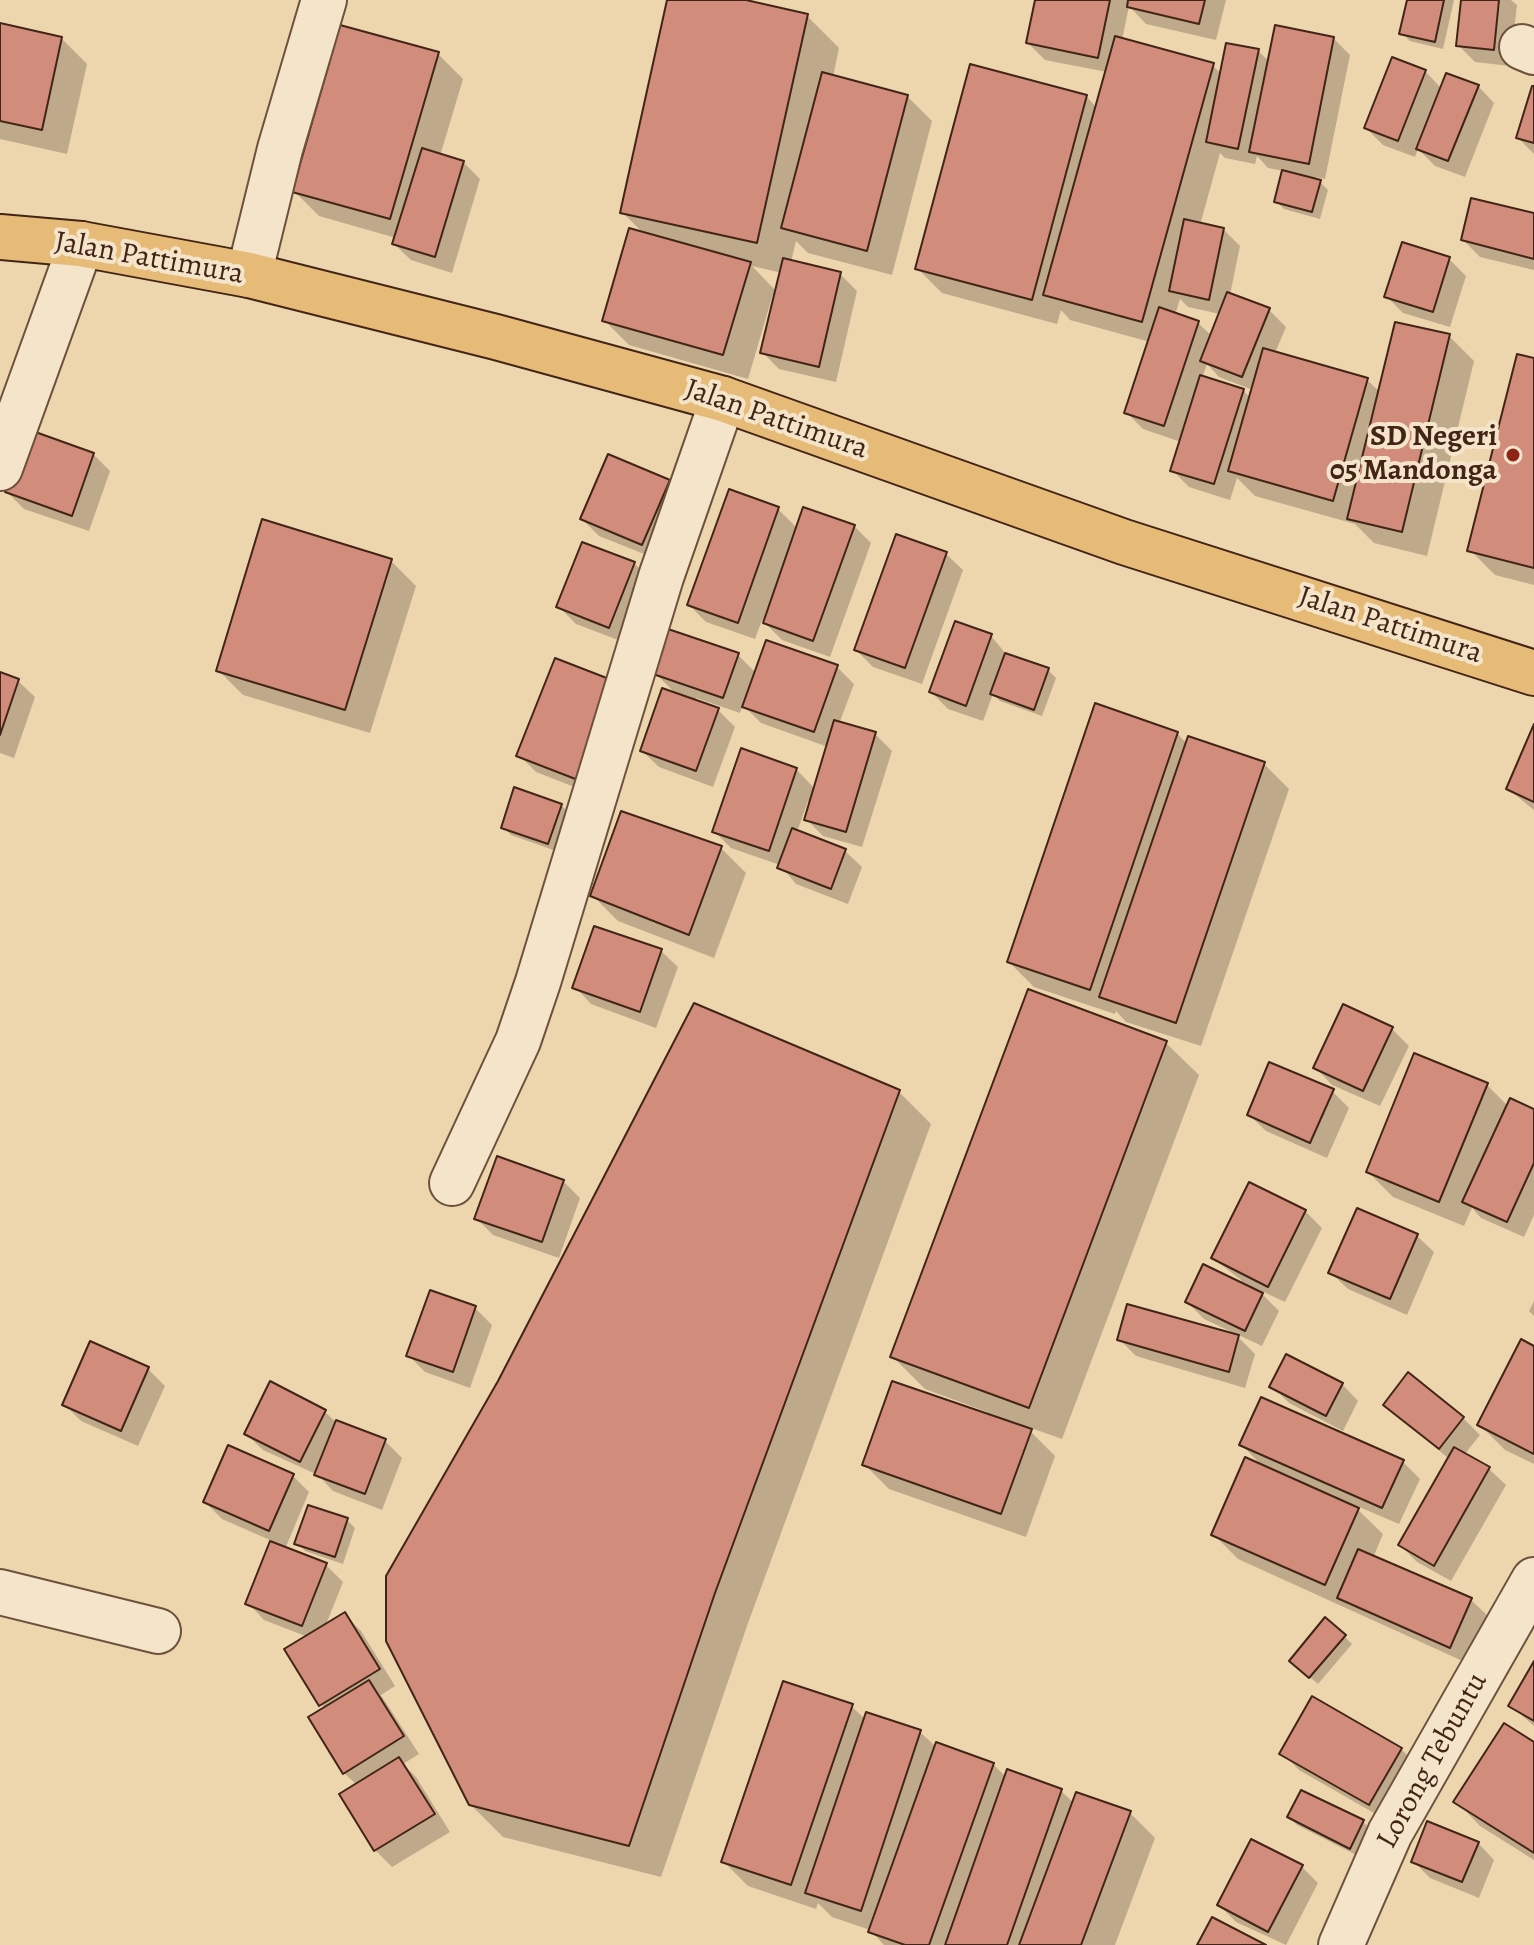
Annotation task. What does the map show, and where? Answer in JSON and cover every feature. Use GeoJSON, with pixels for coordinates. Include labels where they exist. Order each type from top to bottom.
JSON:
{"type":"FeatureCollection","features":[{"type":"Feature","properties":{"kind":"highway","name":"Jalan Pattimura"},"geometry":{"type":"LineString","coordinates":[[0,237],[81,244],[249,275],[496,337],[723,399],[1124,542],[1534,673]]}},
{"type":"Feature","properties":{"kind":"street"},"geometry":{"type":"LineString","coordinates":[[249,275],[280,149],[324,0]]}},
{"type":"Feature","properties":{"kind":"street"},"geometry":{"type":"LineString","coordinates":[[0,468],[81,244]]}},
{"type":"Feature","properties":{"kind":"street"},"geometry":{"type":"LineString","coordinates":[[452,1183],[518,1041],[661,577],[723,399]]}},
{"type":"Feature","properties":{"kind":"street","name":"Lorong Tebuntu"},"geometry":{"type":"LineString","coordinates":[[1341,1945],[1390,1833],[1534,1580]]}},
{"type":"Feature","properties":{"kind":"street"},"geometry":{"type":"LineString","coordinates":[[0,1592],[158,1631]]}},
{"type":"Feature","properties":{"kind":"building"},"geometry":{"type":"Polygon","coordinates":[[[667,0],[746,0],[808,14],[757,243],[620,213],[667,0]]]}},
{"type":"Feature","properties":{"kind":"building"},"geometry":{"type":"Polygon","coordinates":[[[1035,0],[1110,0],[1098,58],[1026,43],[1035,0]]]}},
{"type":"Feature","properties":{"kind":"building"},"geometry":{"type":"Polygon","coordinates":[[[1128,0],[1205,0],[1199,24],[1127,7],[1128,0]]]}},
{"type":"Feature","properties":{"kind":"building"},"geometry":{"type":"Polygon","coordinates":[[[1407,0],[1444,0],[1435,42],[1399,34],[1407,0]]]}},
{"type":"Feature","properties":{"kind":"building"},"geometry":{"type":"Polygon","coordinates":[[[1461,0],[1499,0],[1494,50],[1456,46],[1461,0]]]}},
{"type":"Feature","properties":{"kind":"building"},"geometry":{"type":"Polygon","coordinates":[[[0,23],[62,37],[42,130],[0,121],[0,23]]]}},
{"type":"Feature","properties":{"kind":"building"},"geometry":{"type":"Polygon","coordinates":[[[340,25],[439,52],[390,219],[292,192],[340,25]]]}},
{"type":"Feature","properties":{"kind":"building"},"geometry":{"type":"Polygon","coordinates":[[[1275,25],[1334,37],[1309,164],[1249,152],[1275,25]]]}},
{"type":"Feature","properties":{"kind":"building"},"geometry":{"type":"Polygon","coordinates":[[[1115,36],[1214,63],[1142,322],[1043,295],[1115,36]]]}},
{"type":"Feature","properties":{"kind":"building"},"geometry":{"type":"Polygon","coordinates":[[[1226,43],[1259,49],[1238,149],[1206,142],[1226,43]]]}},
{"type":"Feature","properties":{"kind":"building"},"geometry":{"type":"Polygon","coordinates":[[[1392,57],[1426,70],[1398,141],[1364,128],[1392,57]]]}},
{"type":"Feature","properties":{"kind":"building"},"geometry":{"type":"Polygon","coordinates":[[[970,64],[1087,95],[1032,300],[915,269],[970,64]]]}},
{"type":"Feature","properties":{"kind":"building"},"geometry":{"type":"Polygon","coordinates":[[[822,72],[908,95],[867,251],[781,228],[822,72]]]}},
{"type":"Feature","properties":{"kind":"building"},"geometry":{"type":"Polygon","coordinates":[[[1446,73],[1479,85],[1448,161],[1416,149],[1446,73]]]}},
{"type":"Feature","properties":{"kind":"building"},"geometry":{"type":"Polygon","coordinates":[[[1534,86],[1534,143],[1516,138],[1534,86]]]}},
{"type":"Feature","properties":{"kind":"building"},"geometry":{"type":"Polygon","coordinates":[[[422,148],[464,161],[435,257],[392,244],[422,148]]]}},
{"type":"Feature","properties":{"kind":"building"},"geometry":{"type":"Polygon","coordinates":[[[1282,170],[1321,180],[1312,212],[1274,202],[1282,170]]]}},
{"type":"Feature","properties":{"kind":"building"},"geometry":{"type":"Polygon","coordinates":[[[1471,198],[1534,213],[1534,259],[1461,240],[1471,198]]]}},
{"type":"Feature","properties":{"kind":"building"},"geometry":{"type":"Polygon","coordinates":[[[1184,219],[1224,228],[1209,300],[1169,291],[1184,219]]]}},
{"type":"Feature","properties":{"kind":"building"},"geometry":{"type":"Polygon","coordinates":[[[629,228],[751,262],[723,355],[602,321],[629,228]]]}},
{"type":"Feature","properties":{"kind":"building"},"geometry":{"type":"Polygon","coordinates":[[[1402,242],[1450,257],[1433,312],[1384,297],[1402,242]]]}},
{"type":"Feature","properties":{"kind":"building"},"geometry":{"type":"Polygon","coordinates":[[[783,258],[841,272],[819,367],[760,353],[783,258]]]}},
{"type":"Feature","properties":{"kind":"building"},"geometry":{"type":"Polygon","coordinates":[[[1227,292],[1270,308],[1242,377],[1200,361],[1227,292]]]}},
{"type":"Feature","properties":{"kind":"building"},"geometry":{"type":"Polygon","coordinates":[[[1159,307],[1199,321],[1164,426],[1124,413],[1159,307]]]}},
{"type":"Feature","properties":{"kind":"building"},"geometry":{"type":"Polygon","coordinates":[[[1395,322],[1450,334],[1402,532],[1347,519],[1395,322]]]}},
{"type":"Feature","properties":{"kind":"building"},"geometry":{"type":"Polygon","coordinates":[[[1263,348],[1368,378],[1333,501],[1228,471],[1263,348]]]}},
{"type":"Feature","properties":{"kind":"building","name":"SD Negeri 05 Mandonga"},"geometry":{"type":"Polygon","coordinates":[[[1517,354],[1534,358],[1534,568],[1467,551],[1517,354]]]}},
{"type":"Feature","properties":{"kind":"building"},"geometry":{"type":"Polygon","coordinates":[[[1200,375],[1244,389],[1214,484],[1170,471],[1200,375]]]}},
{"type":"Feature","properties":{"kind":"building"},"geometry":{"type":"Polygon","coordinates":[[[27,429],[94,453],[72,516],[5,492],[27,429]]]}},
{"type":"Feature","properties":{"kind":"building"},"geometry":{"type":"Polygon","coordinates":[[[608,454],[670,480],[642,545],[580,519],[608,454]]]}},
{"type":"Feature","properties":{"kind":"building"},"geometry":{"type":"Polygon","coordinates":[[[729,489],[779,507],[738,623],[687,605],[729,489]]]}},
{"type":"Feature","properties":{"kind":"building"},"geometry":{"type":"Polygon","coordinates":[[[803,507],[855,525],[813,641],[763,623],[803,507]]]}},
{"type":"Feature","properties":{"kind":"building"},"geometry":{"type":"Polygon","coordinates":[[[262,519],[392,559],[345,710],[216,671],[262,519]]]}},
{"type":"Feature","properties":{"kind":"building"},"geometry":{"type":"Polygon","coordinates":[[[896,534],[947,552],[905,668],[854,650],[896,534]]]}},
{"type":"Feature","properties":{"kind":"building"},"geometry":{"type":"Polygon","coordinates":[[[582,542],[635,562],[609,628],[556,607],[582,542]]]}},
{"type":"Feature","properties":{"kind":"building"},"geometry":{"type":"Polygon","coordinates":[[[955,621],[992,634],[966,706],[929,692],[955,621]]]}},
{"type":"Feature","properties":{"kind":"building"},"geometry":{"type":"Polygon","coordinates":[[[668,629],[739,653],[723,698],[653,674],[668,629]]]}},
{"type":"Feature","properties":{"kind":"building"},"geometry":{"type":"Polygon","coordinates":[[[766,640],[838,665],[814,732],[742,707],[766,640]]]}},
{"type":"Feature","properties":{"kind":"building"},"geometry":{"type":"Polygon","coordinates":[[[1005,653],[1049,668],[1034,710],[990,694],[1005,653]]]}},
{"type":"Feature","properties":{"kind":"building"},"geometry":{"type":"Polygon","coordinates":[[[555,658],[617,682],[578,780],[516,756],[555,658]]]}},
{"type":"Feature","properties":{"kind":"building"},"geometry":{"type":"Polygon","coordinates":[[[0,672],[19,679],[0,735],[0,672]]]}},
{"type":"Feature","properties":{"kind":"building"},"geometry":{"type":"Polygon","coordinates":[[[662,688],[719,708],[696,771],[640,751],[662,688]]]}},
{"type":"Feature","properties":{"kind":"building"},"geometry":{"type":"Polygon","coordinates":[[[1095,703],[1178,732],[1090,990],[1007,962],[1095,703]]]}},
{"type":"Feature","properties":{"kind":"building"},"geometry":{"type":"Polygon","coordinates":[[[834,720],[876,732],[846,832],[804,820],[834,720]]]}},
{"type":"Feature","properties":{"kind":"building"},"geometry":{"type":"Polygon","coordinates":[[[1534,724],[1534,802],[1506,789],[1534,724]]]}},
{"type":"Feature","properties":{"kind":"building"},"geometry":{"type":"Polygon","coordinates":[[[1188,736],[1265,762],[1176,1023],[1099,997],[1188,736]]]}},
{"type":"Feature","properties":{"kind":"building"},"geometry":{"type":"Polygon","coordinates":[[[741,748],[797,768],[769,851],[712,832],[741,748]]]}},
{"type":"Feature","properties":{"kind":"building"},"geometry":{"type":"Polygon","coordinates":[[[514,787],[562,804],[548,844],[501,828],[514,787]]]}},
{"type":"Feature","properties":{"kind":"building"},"geometry":{"type":"Polygon","coordinates":[[[621,811],[722,846],[689,935],[590,896],[621,811]]]}},
{"type":"Feature","properties":{"kind":"building"},"geometry":{"type":"Polygon","coordinates":[[[792,828],[846,849],[831,889],[777,868],[792,828]]]}},
{"type":"Feature","properties":{"kind":"building"},"geometry":{"type":"Polygon","coordinates":[[[594,926],[662,949],[640,1012],[572,988],[594,926]]]}},
{"type":"Feature","properties":{"kind":"building"},"geometry":{"type":"Polygon","coordinates":[[[1028,989],[1167,1041],[1029,1408],[890,1357],[1028,989]]]}},
{"type":"Feature","properties":{"kind":"building"},"geometry":{"type":"Polygon","coordinates":[[[694,1003],[900,1090],[715,1593],[629,1846],[469,1805],[386,1641],[386,1576],[498,1381],[694,1003]]]}},
{"type":"Feature","properties":{"kind":"building"},"geometry":{"type":"Polygon","coordinates":[[[1343,1004],[1393,1027],[1363,1091],[1313,1068],[1343,1004]]]}},
{"type":"Feature","properties":{"kind":"building"},"geometry":{"type":"Polygon","coordinates":[[[1414,1053],[1488,1083],[1439,1202],[1366,1172],[1414,1053]]]}},
{"type":"Feature","properties":{"kind":"building"},"geometry":{"type":"Polygon","coordinates":[[[1269,1062],[1334,1089],[1310,1143],[1247,1115],[1269,1062]]]}},
{"type":"Feature","properties":{"kind":"building"},"geometry":{"type":"Polygon","coordinates":[[[1510,1098],[1534,1109],[1534,1163],[1507,1222],[1462,1202],[1510,1098]]]}},
{"type":"Feature","properties":{"kind":"building"},"geometry":{"type":"Polygon","coordinates":[[[497,1156],[564,1180],[542,1242],[474,1219],[497,1156]]]}},
{"type":"Feature","properties":{"kind":"building"},"geometry":{"type":"Polygon","coordinates":[[[1249,1182],[1306,1210],[1268,1287],[1211,1258],[1249,1182]]]}},
{"type":"Feature","properties":{"kind":"building"},"geometry":{"type":"Polygon","coordinates":[[[1357,1208],[1418,1234],[1390,1299],[1328,1273],[1357,1208]]]}},
{"type":"Feature","properties":{"kind":"building"},"geometry":{"type":"Polygon","coordinates":[[[1203,1264],[1263,1293],[1245,1331],[1185,1302],[1203,1264]]]}},
{"type":"Feature","properties":{"kind":"building"},"geometry":{"type":"Polygon","coordinates":[[[430,1290],[476,1306],[453,1372],[406,1356],[430,1290]]]}},
{"type":"Feature","properties":{"kind":"building"},"geometry":{"type":"Polygon","coordinates":[[[1127,1304],[1239,1335],[1229,1372],[1117,1340],[1127,1304]]]}},
{"type":"Feature","properties":{"kind":"building"},"geometry":{"type":"Polygon","coordinates":[[[1521,1339],[1534,1346],[1534,1454],[1477,1425],[1521,1339]]]}},
{"type":"Feature","properties":{"kind":"building"},"geometry":{"type":"Polygon","coordinates":[[[90,1341],[149,1367],[121,1431],[62,1405],[90,1341]]]}},
{"type":"Feature","properties":{"kind":"building"},"geometry":{"type":"Polygon","coordinates":[[[1286,1354],[1343,1383],[1326,1416],[1269,1387],[1286,1354]]]}},
{"type":"Feature","properties":{"kind":"building"},"geometry":{"type":"Polygon","coordinates":[[[1408,1372],[1464,1417],[1439,1449],[1383,1405],[1408,1372]]]}},
{"type":"Feature","properties":{"kind":"building"},"geometry":{"type":"Polygon","coordinates":[[[270,1381],[326,1410],[300,1462],[244,1434],[270,1381]]]}},
{"type":"Feature","properties":{"kind":"building"},"geometry":{"type":"Polygon","coordinates":[[[892,1381],[1032,1429],[1001,1514],[862,1465],[892,1381]]]}},
{"type":"Feature","properties":{"kind":"building"},"geometry":{"type":"Polygon","coordinates":[[[1261,1397],[1404,1460],[1382,1508],[1239,1445],[1261,1397]]]}},
{"type":"Feature","properties":{"kind":"building"},"geometry":{"type":"Polygon","coordinates":[[[336,1420],[386,1439],[365,1494],[314,1475],[336,1420]]]}},
{"type":"Feature","properties":{"kind":"building"},"geometry":{"type":"Polygon","coordinates":[[[228,1445],[294,1474],[269,1531],[203,1502],[228,1445]]]}},
{"type":"Feature","properties":{"kind":"building"},"geometry":{"type":"Polygon","coordinates":[[[1454,1447],[1490,1467],[1434,1566],[1398,1545],[1454,1447]]]}},
{"type":"Feature","properties":{"kind":"building"},"geometry":{"type":"Polygon","coordinates":[[[1245,1457],[1359,1508],[1325,1585],[1211,1535],[1245,1457]]]}},
{"type":"Feature","properties":{"kind":"building"},"geometry":{"type":"Polygon","coordinates":[[[308,1505],[348,1518],[335,1557],[294,1544],[308,1505]]]}},
{"type":"Feature","properties":{"kind":"building"},"geometry":{"type":"Polygon","coordinates":[[[270,1541],[327,1563],[302,1626],[245,1604],[270,1541]]]}},
{"type":"Feature","properties":{"kind":"building"},"geometry":{"type":"Polygon","coordinates":[[[1358,1549],[1472,1598],[1450,1648],[1337,1598],[1358,1549]]]}},
{"type":"Feature","properties":{"kind":"building"},"geometry":{"type":"Polygon","coordinates":[[[345,1612],[380,1669],[319,1706],[284,1649],[345,1612]]]}},
{"type":"Feature","properties":{"kind":"building"},"geometry":{"type":"Polygon","coordinates":[[[1325,1617],[1346,1635],[1309,1678],[1289,1661],[1325,1617]]]}},
{"type":"Feature","properties":{"kind":"building"},"geometry":{"type":"Polygon","coordinates":[[[1534,1661],[1534,1721],[1508,1706],[1534,1661]]]}},
{"type":"Feature","properties":{"kind":"building"},"geometry":{"type":"Polygon","coordinates":[[[369,1680],[404,1736],[343,1774],[308,1717],[369,1680]]]}},
{"type":"Feature","properties":{"kind":"building"},"geometry":{"type":"Polygon","coordinates":[[[783,1681],[853,1704],[791,1885],[721,1862],[783,1681]]]}},
{"type":"Feature","properties":{"kind":"building"},"geometry":{"type":"Polygon","coordinates":[[[1312,1696],[1402,1748],[1369,1805],[1279,1754],[1312,1696]]]}},
{"type":"Feature","properties":{"kind":"building"},"geometry":{"type":"Polygon","coordinates":[[[866,1712],[921,1730],[861,1911],[805,1893],[866,1712]]]}},
{"type":"Feature","properties":{"kind":"building"},"geometry":{"type":"Polygon","coordinates":[[[1504,1723],[1534,1742],[1534,1853],[1453,1802],[1504,1723]]]}},
{"type":"Feature","properties":{"kind":"building"},"geometry":{"type":"Polygon","coordinates":[[[936,1742],[994,1763],[929,1945],[905,1945],[868,1932],[936,1742]]]}},
{"type":"Feature","properties":{"kind":"building"},"geometry":{"type":"Polygon","coordinates":[[[399,1757],[435,1814],[374,1851],[339,1794],[399,1757]]]}},
{"type":"Feature","properties":{"kind":"building"},"geometry":{"type":"Polygon","coordinates":[[[1007,1769],[1062,1789],[1007,1945],[945,1945],[1007,1769]]]}},
{"type":"Feature","properties":{"kind":"building"},"geometry":{"type":"Polygon","coordinates":[[[1301,1790],[1364,1820],[1350,1849],[1287,1817],[1301,1790]]]}},
{"type":"Feature","properties":{"kind":"building"},"geometry":{"type":"Polygon","coordinates":[[[1076,1792],[1131,1811],[1081,1945],[1019,1945],[1076,1792]]]}},
{"type":"Feature","properties":{"kind":"building"},"geometry":{"type":"Polygon","coordinates":[[[1427,1821],[1479,1842],[1462,1882],[1411,1862],[1427,1821]]]}},
{"type":"Feature","properties":{"kind":"building"},"geometry":{"type":"Polygon","coordinates":[[[1251,1839],[1303,1865],[1268,1932],[1217,1905],[1251,1839]]]}},
{"type":"Feature","properties":{"kind":"building"},"geometry":{"type":"Polygon","coordinates":[[[1212,1917],[1266,1945],[1197,1945],[1212,1917]]]}},
{"type":"Feature","properties":{"kind":"place","name":"SD Negeri 05 Mandonga"},"geometry":{"type":"Point","coordinates":[1513,455]}}]}
